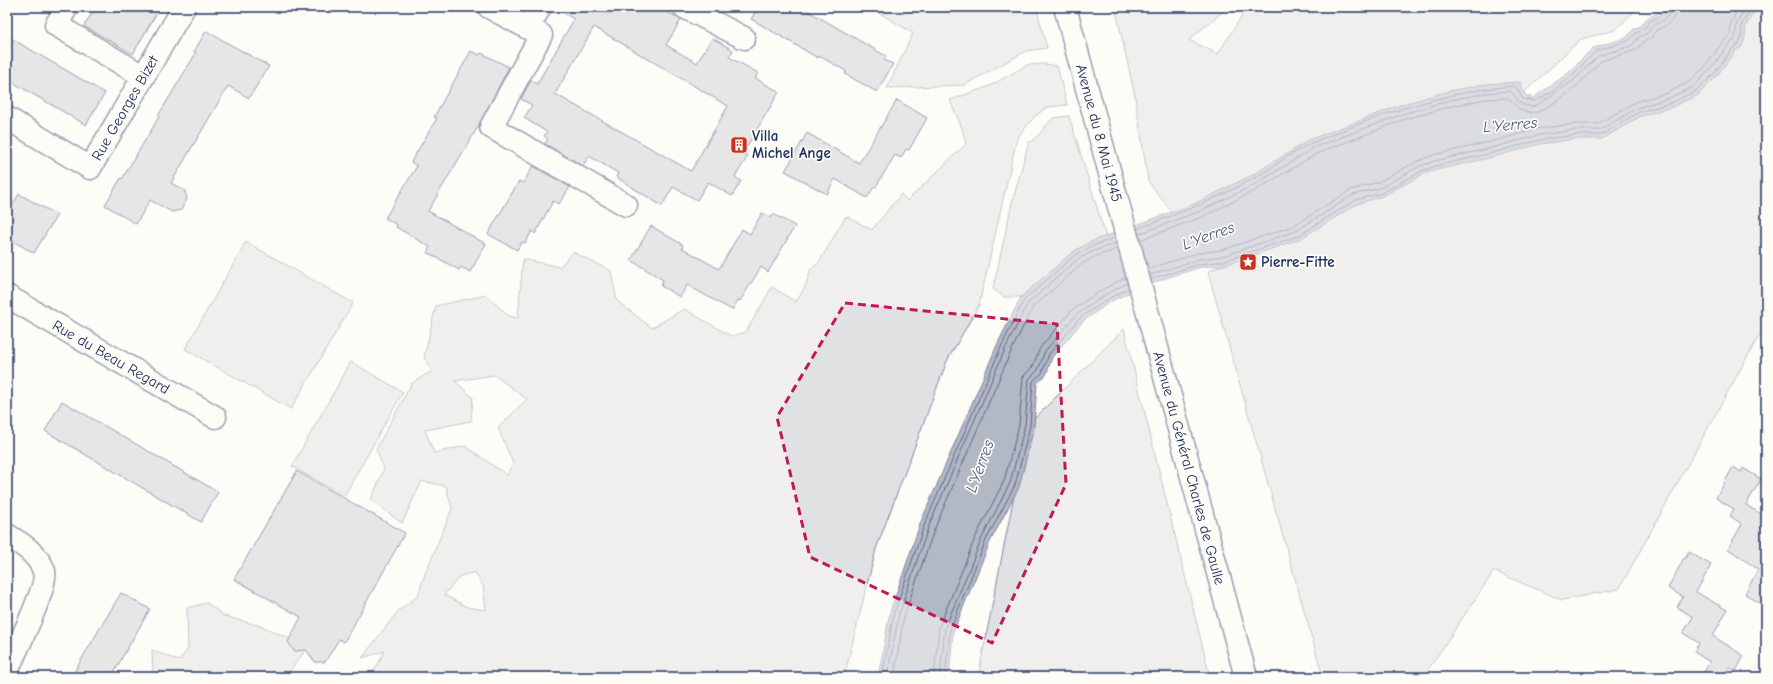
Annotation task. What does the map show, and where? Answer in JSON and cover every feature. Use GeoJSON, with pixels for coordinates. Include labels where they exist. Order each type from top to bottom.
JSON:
{"type":"FeatureCollection","features":[{"type":"Feature","properties":{"kind":"street"},"geometry":{"type":"LineString","coordinates":[[67,7],[56,25],[143,76]]}},
{"type":"Feature","properties":{"kind":"street","name":"Rue Georges Bizet"},"geometry":{"type":"LineString","coordinates":[[7,118],[90,168],[184,7]]}},
{"type":"Feature","properties":{"kind":"street"},"geometry":{"type":"LineString","coordinates":[[490,7],[534,31]]}},
{"type":"Feature","properties":{"kind":"street"},"geometry":{"type":"LineString","coordinates":[[540,7],[534,31],[491,127],[626,205]]}},
{"type":"Feature","properties":{"kind":"street"},"geometry":{"type":"LineString","coordinates":[[684,7],[744,38]]}},
{"type":"Feature","properties":{"kind":"street","name":"Avenue du 8 Mai 1945"},"geometry":{"type":"LineString","coordinates":[[1065,7],[1134,259]]}},
{"type":"Feature","properties":{"kind":"street","name":"Avenue du Général Charles de Gaulle"},"geometry":{"type":"LineString","coordinates":[[1134,259],[1152,332],[1246,677]]}},
{"type":"Feature","properties":{"kind":"street","name":"Rue du Beau Regard"},"geometry":{"type":"LineString","coordinates":[[7,296],[215,417]]}},
{"type":"Feature","properties":{"kind":"street"},"geometry":{"type":"LineString","coordinates":[[7,535],[38,558],[45,573],[41,594],[7,671]]}},
{"type":"Feature","properties":{"kind":"highlighted area"},"geometry":{"type":"Polygon","coordinates":[[[845,303],[1057,324],[1066,484],[992,643],[810,557],[777,417],[845,303]]]}},
{"type":"Feature","properties":{"kind":"shaded area"},"geometry":{"type":"Polygon","coordinates":[[[869,7],[1036,7],[1047,48],[1026,51],[964,85],[887,88],[913,33],[869,7]]]}},
{"type":"Feature","properties":{"kind":"shaded area"},"geometry":{"type":"Polygon","coordinates":[[[1115,7],[1639,7],[1615,30],[1581,39],[1514,102],[1178,220],[1148,181],[1135,96],[1115,7]],[[1227,8],[1189,40],[1218,54],[1245,11],[1227,8]]]}},
{"type":"Feature","properties":{"kind":"shaded area"},"geometry":{"type":"Polygon","coordinates":[[[1744,7],[1766,7],[1766,323],[1619,589],[1562,600],[1494,571],[1423,677],[1323,677],[1208,272],[1300,225],[1744,7]]]}},
{"type":"Feature","properties":{"kind":"shaded area"},"geometry":{"type":"Polygon","coordinates":[[[1044,64],[1057,66],[1067,105],[1047,107],[1034,117],[1017,138],[979,305],[947,361],[876,549],[844,677],[371,677],[385,651],[362,658],[399,610],[418,596],[425,574],[452,509],[446,486],[422,481],[402,523],[371,500],[384,469],[376,449],[412,383],[432,371],[424,358],[436,306],[486,295],[509,316],[518,318],[523,259],[560,267],[573,252],[611,271],[617,301],[652,328],[684,309],[731,336],[746,332],[772,287],[796,302],[806,285],[811,268],[818,264],[846,216],[872,230],[901,194],[907,201],[966,144],[962,128],[950,100],[990,86],[1027,65],[1044,64]],[[494,375],[455,381],[473,398],[471,421],[425,430],[434,453],[465,446],[507,475],[513,463],[498,428],[527,399],[494,375]],[[475,572],[460,576],[444,595],[467,607],[486,610],[483,586],[475,572]]]}},
{"type":"Feature","properties":{"kind":"shaded area"},"geometry":{"type":"Polygon","coordinates":[[[1069,116],[1106,237],[1090,242],[1073,252],[1021,297],[1004,297],[993,289],[1012,203],[1029,142],[1032,142],[1053,118],[1069,116]]]}},
{"type":"Feature","properties":{"kind":"shaded area"},"geometry":{"type":"Polygon","coordinates":[[[246,242],[353,303],[291,409],[185,349],[246,242]]]}},
{"type":"Feature","properties":{"kind":"shaded area"},"geometry":{"type":"Polygon","coordinates":[[[1124,329],[1210,677],[978,677],[1028,425],[1124,329]]]}},
{"type":"Feature","properties":{"kind":"shaded area"},"geometry":{"type":"Polygon","coordinates":[[[351,362],[403,392],[344,496],[292,466],[351,362]]]}},
{"type":"Feature","properties":{"kind":"shaded area"},"geometry":{"type":"Polygon","coordinates":[[[207,603],[224,616],[264,627],[308,647],[285,677],[153,677],[152,650],[179,661],[188,649],[187,608],[207,603]]]}},
{"type":"Feature","properties":{"kind":"water","name":"L'Yerres"},"geometry":{"type":"Polygon","coordinates":[[[1664,7],[1757,7],[1746,26],[1745,38],[1742,47],[1736,50],[1716,77],[1698,95],[1672,107],[1641,116],[1602,139],[1576,139],[1540,144],[1424,174],[1383,196],[1357,204],[1300,239],[1225,265],[1201,267],[1134,290],[1110,302],[1083,321],[1052,357],[1046,375],[1037,383],[1034,427],[1019,487],[990,542],[953,632],[949,677],[878,677],[890,612],[920,524],[998,343],[1021,297],[1073,252],[1090,242],[1196,203],[1252,175],[1311,139],[1403,104],[1449,91],[1485,84],[1521,82],[1521,88],[1526,96],[1533,98],[1567,74],[1593,48],[1626,38],[1634,29],[1641,26],[1646,19],[1664,7]]]}},
{"type":"Feature","properties":{"kind":"building"},"geometry":{"type":"Polygon","coordinates":[[[96,7],[160,7],[133,54],[84,26],[96,7]]]}},
{"type":"Feature","properties":{"kind":"building"},"geometry":{"type":"Polygon","coordinates":[[[553,7],[659,7],[681,20],[666,45],[697,63],[712,38],[733,50],[729,57],[758,73],[755,78],[779,92],[743,153],[748,156],[735,177],[741,181],[732,196],[708,182],[697,200],[673,187],[662,206],[616,177],[618,173],[589,156],[583,166],[545,144],[548,139],[544,136],[547,132],[524,118],[532,105],[521,99],[531,80],[537,84],[574,19],[553,7]],[[594,27],[555,94],[691,171],[728,106],[594,27]]]}},
{"type":"Feature","properties":{"kind":"building"},"geometry":{"type":"Polygon","coordinates":[[[758,7],[801,7],[886,56],[884,60],[893,64],[877,92],[845,74],[846,71],[819,56],[818,58],[751,19],[758,7]]]}},
{"type":"Feature","properties":{"kind":"building"},"geometry":{"type":"Polygon","coordinates":[[[206,31],[269,66],[249,98],[228,86],[171,183],[185,191],[187,199],[181,210],[172,212],[150,200],[136,224],[105,205],[159,117],[158,116],[196,53],[194,52],[206,31]]]}},
{"type":"Feature","properties":{"kind":"building"},"geometry":{"type":"Polygon","coordinates":[[[7,36],[105,93],[86,125],[7,79],[7,36]]]}},
{"type":"Feature","properties":{"kind":"building"},"geometry":{"type":"Polygon","coordinates":[[[471,51],[479,55],[481,53],[509,67],[479,125],[428,211],[486,244],[470,272],[461,267],[459,270],[427,252],[430,247],[396,227],[397,225],[385,218],[417,166],[411,162],[437,118],[434,117],[471,51]]]}},
{"type":"Feature","properties":{"kind":"building"},"geometry":{"type":"Polygon","coordinates":[[[897,100],[927,118],[909,150],[906,149],[901,158],[895,155],[875,188],[874,187],[867,198],[835,179],[827,194],[785,171],[807,133],[859,163],[897,100]]]}},
{"type":"Feature","properties":{"kind":"building"},"geometry":{"type":"Polygon","coordinates":[[[533,166],[570,187],[559,204],[553,201],[535,234],[532,231],[525,243],[522,242],[517,250],[488,234],[519,181],[523,183],[533,166]]]}},
{"type":"Feature","properties":{"kind":"building"},"geometry":{"type":"Polygon","coordinates":[[[19,194],[57,215],[34,253],[7,238],[7,214],[19,194]]]}},
{"type":"Feature","properties":{"kind":"building"},"geometry":{"type":"Polygon","coordinates":[[[762,213],[771,218],[773,214],[795,226],[768,272],[761,267],[740,301],[738,300],[732,310],[687,285],[680,297],[661,286],[663,280],[631,260],[651,226],[683,245],[682,248],[719,269],[742,229],[750,234],[762,213]]]}},
{"type":"Feature","properties":{"kind":"building"},"geometry":{"type":"Polygon","coordinates":[[[62,401],[218,492],[201,522],[45,431],[62,401]]]}},
{"type":"Feature","properties":{"kind":"building"},"geometry":{"type":"Polygon","coordinates":[[[1733,467],[1741,472],[1743,468],[1761,479],[1746,505],[1766,517],[1766,607],[1745,594],[1758,569],[1728,549],[1742,524],[1730,516],[1734,509],[1716,498],[1733,467]]]}},
{"type":"Feature","properties":{"kind":"building"},"geometry":{"type":"Polygon","coordinates":[[[297,471],[405,533],[344,642],[339,639],[325,662],[315,662],[306,650],[294,651],[288,642],[301,617],[234,579],[297,471]]]}},
{"type":"Feature","properties":{"kind":"building"},"geometry":{"type":"Polygon","coordinates":[[[1689,552],[1711,565],[1696,592],[1727,610],[1713,636],[1744,656],[1736,671],[1729,667],[1723,677],[1701,677],[1710,662],[1694,652],[1699,643],[1683,633],[1693,617],[1677,607],[1683,597],[1668,588],[1684,558],[1685,559],[1689,552]]]}},
{"type":"Feature","properties":{"kind":"building"},"geometry":{"type":"Polygon","coordinates":[[[121,593],[150,609],[111,677],[71,677],[121,593]]]}},
{"type":"Feature","properties":{"kind":"place","name":"Villa Michel Ange"},"geometry":{"type":"Point","coordinates":[739,145]}},
{"type":"Feature","properties":{"kind":"place","name":"Pierre-Fitte"},"geometry":{"type":"Point","coordinates":[1248,262]}}]}
